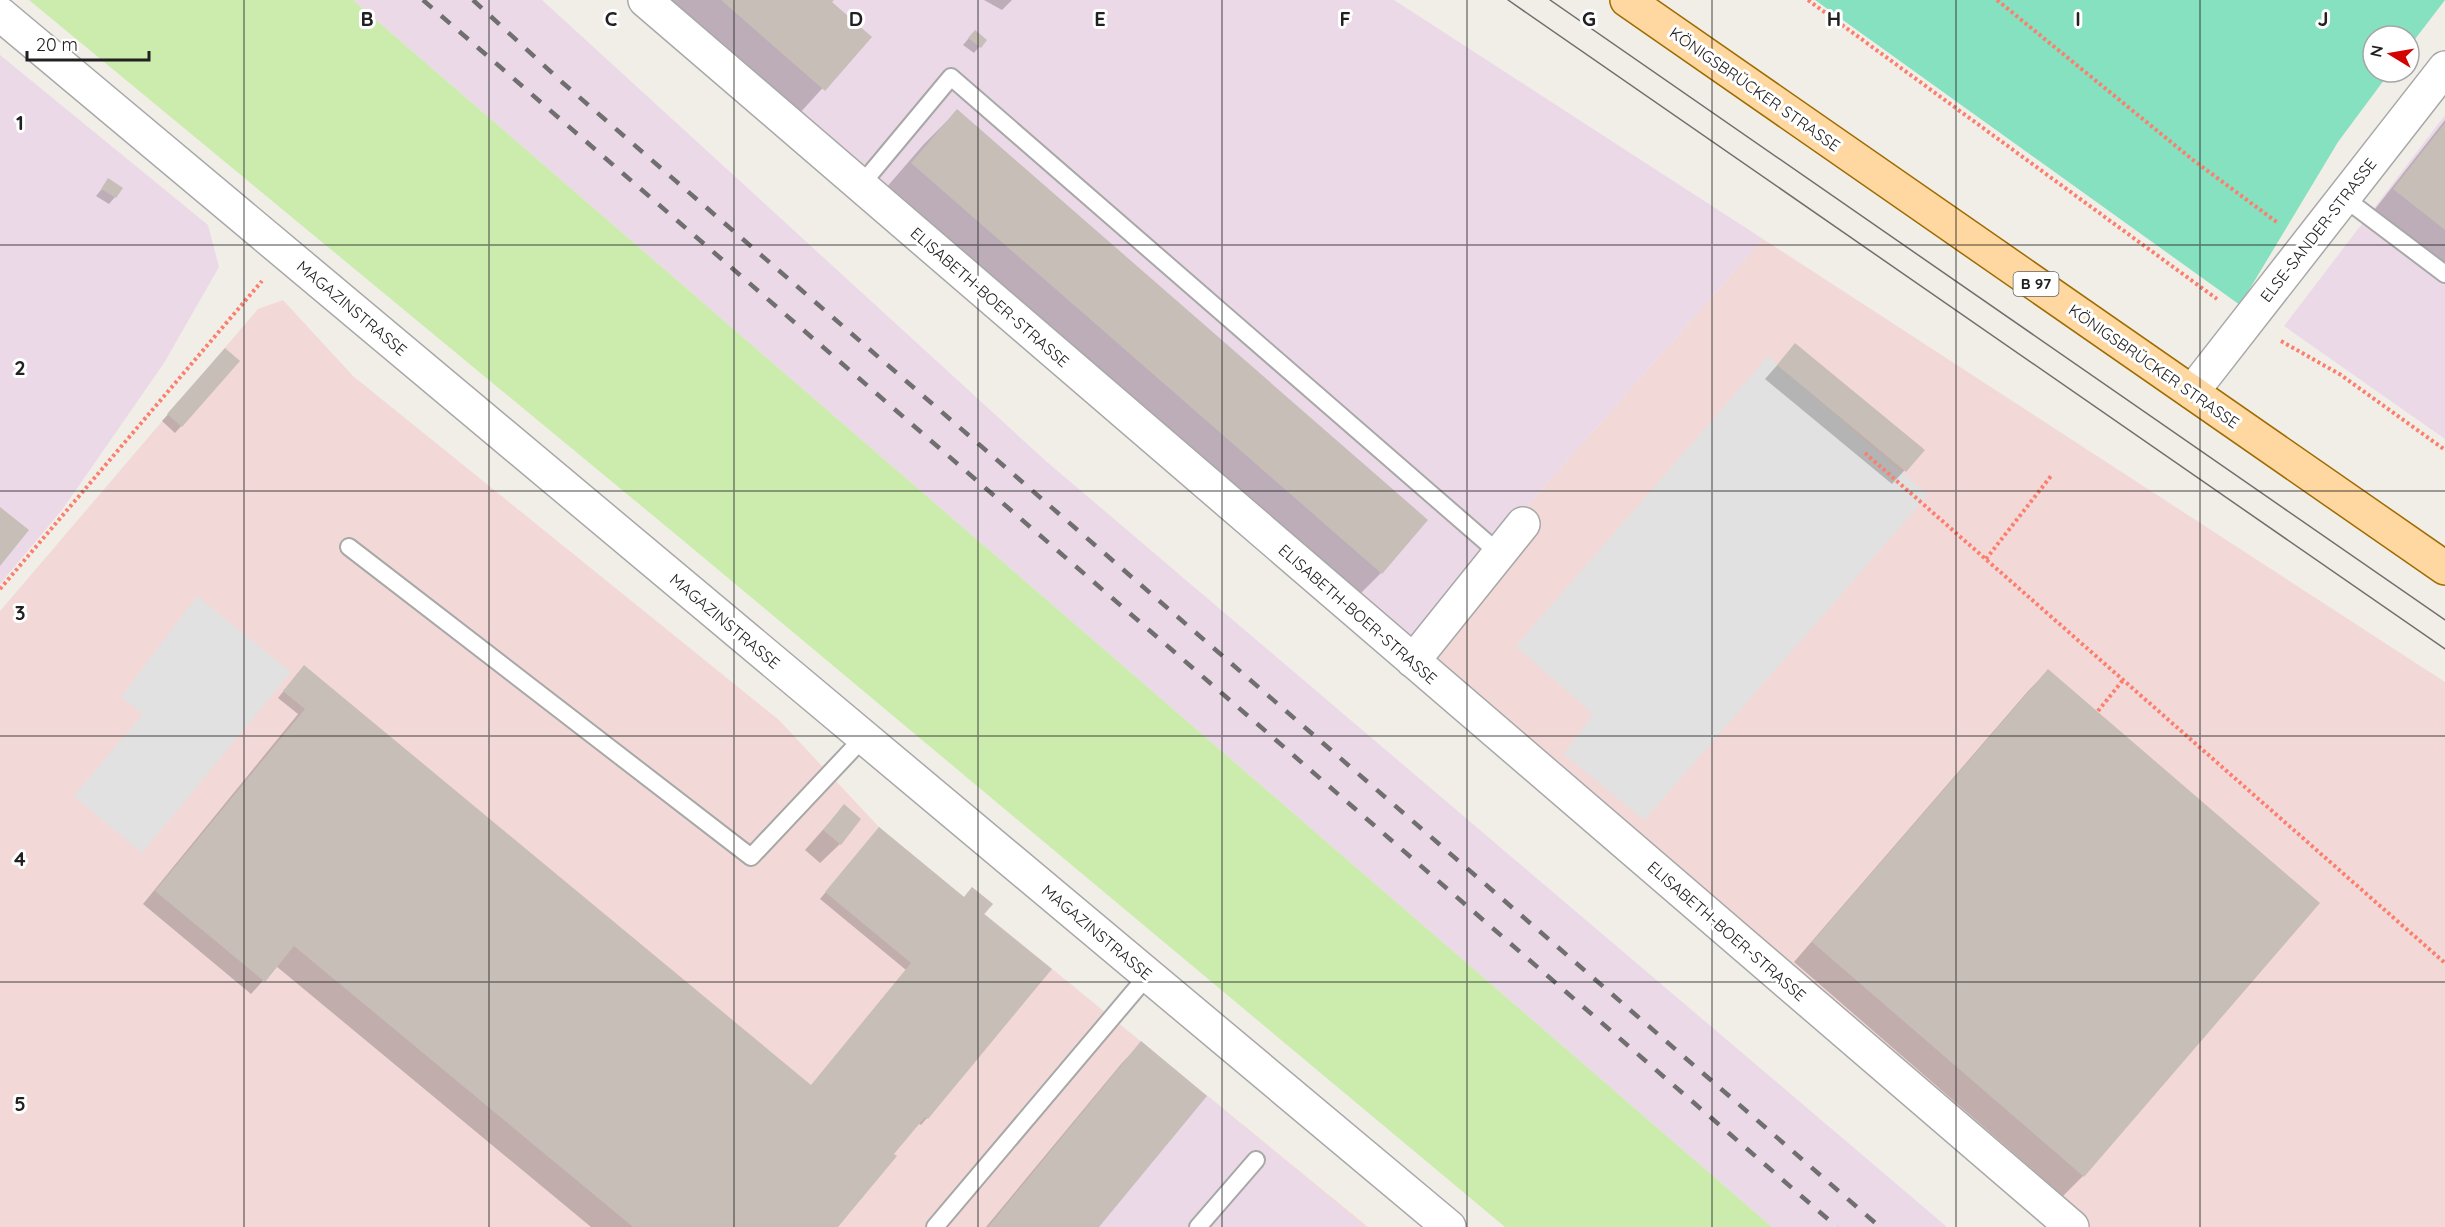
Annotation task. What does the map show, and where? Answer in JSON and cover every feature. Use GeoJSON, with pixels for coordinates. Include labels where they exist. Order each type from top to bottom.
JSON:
{"type":"FeatureCollection","features":[{"type":"Feature","properties":{"kind":"main road","name":"KÖNIGSBRÜCKER STRASSE"},"geometry":{"type":"LineString","coordinates":[[1627,0],[2445,568]]}},
{"type":"Feature","properties":{"kind":"street","name":"ELISABETH-BOER-STRASSE"},"geometry":{"type":"LineString","coordinates":[[645,0],[2072,1227]]}},
{"type":"Feature","properties":{"kind":"street","name":"MAGAZINSTRASSE"},"geometry":{"type":"LineString","coordinates":[[0,14],[1449,1227]]}},
{"type":"Feature","properties":{"kind":"street","name":"ELSE-SANDER-STRASSE"},"geometry":{"type":"LineString","coordinates":[[2192,392],[2445,68]]}},
{"type":"Feature","properties":{"kind":"street"},"geometry":{"type":"LineString","coordinates":[[1413,661],[1523,524]]}},
{"type":"Feature","properties":{"kind":"lane"},"geometry":{"type":"LineString","coordinates":[[861,185],[951,77],[1500,554]]}},
{"type":"Feature","properties":{"kind":"lane"},"geometry":{"type":"LineString","coordinates":[[2343,197],[2445,274]]}},
{"type":"Feature","properties":{"kind":"lane"},"geometry":{"type":"LineString","coordinates":[[349,547],[752,857],[864,737]]}},
{"type":"Feature","properties":{"kind":"lane"},"geometry":{"type":"LineString","coordinates":[[935,1227],[1148,975]]}},
{"type":"Feature","properties":{"kind":"lane"},"geometry":{"type":"LineString","coordinates":[[1198,1227],[1256,1160]]}},
{"type":"Feature","properties":{"kind":"path"},"geometry":{"type":"LineString","coordinates":[[1808,0],[2247,322],[2341,375],[2445,450]]}},
{"type":"Feature","properties":{"kind":"path"},"geometry":{"type":"LineString","coordinates":[[1997,0],[2193,160],[2307,246]]}},
{"type":"Feature","properties":{"kind":"path"},"geometry":{"type":"LineString","coordinates":[[0,589],[286,254]]}},
{"type":"Feature","properties":{"kind":"path"},"geometry":{"type":"LineString","coordinates":[[1865,453],[2445,963]]}},
{"type":"Feature","properties":{"kind":"path"},"geometry":{"type":"LineString","coordinates":[[1986,559],[2050,476]]}},
{"type":"Feature","properties":{"kind":"path"},"geometry":{"type":"LineString","coordinates":[[2098,711],[2123,680]]}},
{"type":"Feature","properties":{"kind":"shaded area"},"geometry":{"type":"Polygon","coordinates":[[[353,0],[542,0],[1047,462],[1947,1227],[1772,1227],[353,0]]]}},
{"type":"Feature","properties":{"kind":"shaded area"},"geometry":{"type":"Polygon","coordinates":[[[626,0],[1394,0],[1763,239],[1400,650],[626,0]]]}},
{"type":"Feature","properties":{"kind":"shaded area"},"geometry":{"type":"Polygon","coordinates":[[[0,55],[208,225],[219,267],[164,363],[62,510],[0,584],[0,55]]]}},
{"type":"Feature","properties":{"kind":"shaded area"},"geometry":{"type":"Polygon","coordinates":[[[2445,115],[2445,439],[2284,326],[2445,115]]]}},
{"type":"Feature","properties":{"kind":"shaded area"},"geometry":{"type":"Polygon","coordinates":[[[1763,239],[2445,682],[2445,1227],[2055,1227],[1929,1126],[1571,797],[1400,650],[1763,239]]]}},
{"type":"Feature","properties":{"kind":"shaded area"},"geometry":{"type":"Polygon","coordinates":[[[283,300],[353,376],[779,720],[879,827],[964,897],[972,887],[993,904],[985,914],[1368,1227],[0,1227],[0,611],[258,309],[283,300]]]}},
{"type":"Feature","properties":{"kind":"shaded area"},"geometry":{"type":"Polygon","coordinates":[[[1768,356],[1928,495],[1644,820],[1564,754],[1593,714],[1516,646],[1768,356]]]}},
{"type":"Feature","properties":{"kind":"shaded area"},"geometry":{"type":"Polygon","coordinates":[[[197,596],[291,672],[142,853],[74,796],[143,714],[121,697],[197,596]]]}},
{"type":"Feature","properties":{"kind":"shaded area"},"geometry":{"type":"Polygon","coordinates":[[[1141,1041],[1365,1227],[988,1227],[1141,1041]]]}},
{"type":"Feature","properties":{"kind":"green space"},"geometry":{"type":"Polygon","coordinates":[[[29,0],[353,0],[1772,1227],[1505,1227],[685,542],[29,0]]]}},
{"type":"Feature","properties":{"kind":"green space"},"geometry":{"type":"Polygon","coordinates":[[[1815,0],[2445,0],[2421,31],[2421,24],[2361,24],[2361,84],[2381,84],[2338,142],[2240,305],[1815,0]]]}},
{"type":"Feature","properties":{"kind":"building"},"geometry":{"type":"Polygon","coordinates":[[[721,0],[834,0],[832,2],[872,37],[825,91],[721,0]]]}},
{"type":"Feature","properties":{"kind":"building"},"geometry":{"type":"Polygon","coordinates":[[[975,30],[987,40],[981,48],[968,38],[975,30]]]}},
{"type":"Feature","properties":{"kind":"building"},"geometry":{"type":"Polygon","coordinates":[[[957,109],[1428,520],[1382,574],[911,163],[957,109]]]}},
{"type":"Feature","properties":{"kind":"building"},"geometry":{"type":"Polygon","coordinates":[[[2445,123],[2445,230],[2393,189],[2445,123]]]}},
{"type":"Feature","properties":{"kind":"building"},"geometry":{"type":"Polygon","coordinates":[[[108,178],[123,188],[116,198],[101,189],[108,178]]]}},
{"type":"Feature","properties":{"kind":"building"},"geometry":{"type":"Polygon","coordinates":[[[1795,343],[1925,450],[1906,472],[1777,365],[1795,343]]]}},
{"type":"Feature","properties":{"kind":"building"},"geometry":{"type":"Polygon","coordinates":[[[225,348],[240,361],[182,427],[167,414],[225,348]]]}},
{"type":"Feature","properties":{"kind":"building"},"geometry":{"type":"Polygon","coordinates":[[[0,507],[29,530],[0,566],[0,507]]]}},
{"type":"Feature","properties":{"kind":"building"},"geometry":{"type":"Polygon","coordinates":[[[304,665],[811,1085],[911,963],[825,892],[879,827],[964,897],[972,887],[993,904],[984,914],[1052,969],[928,1119],[925,1117],[894,1154],[897,1156],[838,1227],[633,1227],[294,946],[265,982],[155,891],[305,709],[283,691],[304,665]]]}},
{"type":"Feature","properties":{"kind":"building"},"geometry":{"type":"Polygon","coordinates":[[[2048,669],[2320,903],[2084,1177],[1812,942],[2048,669]]]}},
{"type":"Feature","properties":{"kind":"building"},"geometry":{"type":"Polygon","coordinates":[[[844,804],[861,819],[841,845],[823,830],[844,804]]]}},
{"type":"Feature","properties":{"kind":"building"},"geometry":{"type":"Polygon","coordinates":[[[1141,1041],[1207,1096],[1099,1227],[988,1227],[1141,1041]]]}},
{"type":"Feature","properties":{"kind":"tram line"},"geometry":{"type":"LineString","coordinates":[[1508,0],[2445,649]]}},
{"type":"Feature","properties":{"kind":"tram line"},"geometry":{"type":"LineString","coordinates":[[1550,0],[2445,620]]}},
{"type":"Feature","properties":{"kind":"railway"},"geometry":{"type":"LineString","coordinates":[[423,0],[1837,1227]]}},
{"type":"Feature","properties":{"kind":"railway"},"geometry":{"type":"LineString","coordinates":[[473,0],[563,83],[1880,1227]]}}]}
